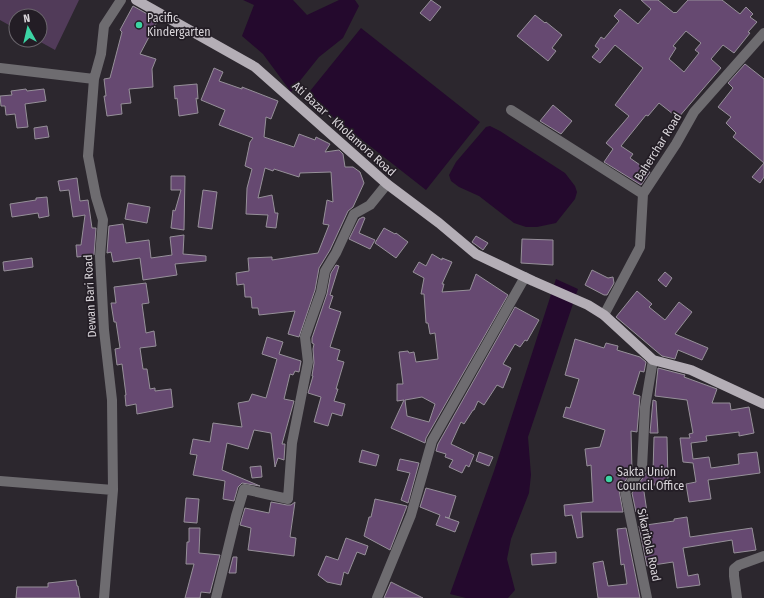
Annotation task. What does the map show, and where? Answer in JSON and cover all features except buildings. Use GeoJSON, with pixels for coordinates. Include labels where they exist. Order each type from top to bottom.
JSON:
{"type":"FeatureCollection","features":[{"type":"Feature","properties":{"kind":"main road","name":"Ati Bazar - Kholamora Road"},"geometry":{"type":"LineString","coordinates":[[136,0],[255,67],[387,184],[476,254],[588,305],[604,315]]}},
{"type":"Feature","properties":{"kind":"main road"},"geometry":{"type":"LineString","coordinates":[[604,315],[653,360],[691,370],[764,404]]}},
{"type":"Feature","properties":{"kind":"street","name":"Dewan Bari Road"},"geometry":{"type":"LineString","coordinates":[[105,598],[112,490],[112,400],[104,330],[100,256],[103,220],[96,197],[88,156],[94,79],[100,54],[104,26],[121,0]]}},
{"type":"Feature","properties":{"kind":"street","name":"Baherchar Road"},"geometry":{"type":"LineString","coordinates":[[604,315],[640,247],[643,194],[676,144],[694,112],[764,34]]}},
{"type":"Feature","properties":{"kind":"street"},"geometry":{"type":"LineString","coordinates":[[0,68],[94,79]]}},
{"type":"Feature","properties":{"kind":"street"},"geometry":{"type":"LineString","coordinates":[[511,110],[643,194]]}},
{"type":"Feature","properties":{"kind":"street"},"geometry":{"type":"LineString","coordinates":[[216,598],[244,489],[288,499],[292,443],[308,362],[304,337],[321,292],[324,271],[336,253],[354,214],[370,205],[387,184]]}},
{"type":"Feature","properties":{"kind":"street"},"geometry":{"type":"LineString","coordinates":[[377,598],[410,515],[432,441],[529,279]]}},
{"type":"Feature","properties":{"kind":"street","name":"Sikaritola Road"},"geometry":{"type":"LineString","coordinates":[[646,598],[625,491],[642,468],[645,407],[653,360]]}},
{"type":"Feature","properties":{"kind":"street"},"geometry":{"type":"LineString","coordinates":[[0,481],[112,490]]}},
{"type":"Feature","properties":{"kind":"street"},"geometry":{"type":"LineString","coordinates":[[738,598],[734,569],[739,565],[764,556]]}},
{"type":"Feature","properties":{"kind":"shaded area"},"geometry":{"type":"Polygon","coordinates":[[[0,0],[79,0],[55,50],[48,46],[48,8],[8,8],[8,24],[0,20],[0,0]]]}},
{"type":"Feature","properties":{"kind":"shaded area"},"geometry":{"type":"Polygon","coordinates":[[[243,0],[293,0],[307,15],[339,0],[355,0],[359,6],[343,38],[319,57],[291,92],[263,54],[242,36],[254,5],[243,0]]]}},
{"type":"Feature","properties":{"kind":"shaded area"},"geometry":{"type":"Polygon","coordinates":[[[361,28],[480,122],[426,190],[306,96],[361,28]]]}},
{"type":"Feature","properties":{"kind":"shaded area"},"geometry":{"type":"Polygon","coordinates":[[[490,126],[565,173],[575,186],[577,192],[575,199],[556,223],[537,227],[526,227],[514,223],[479,196],[459,187],[451,181],[449,175],[456,162],[486,127],[490,126]]]}},
{"type":"Feature","properties":{"kind":"shaded area"},"geometry":{"type":"Polygon","coordinates":[[[556,279],[578,289],[528,437],[531,475],[529,493],[511,539],[507,559],[515,590],[508,598],[466,598],[450,594],[494,471],[556,279]]]}},
{"type":"Feature","properties":{"kind":"place","name":"Pacific Kindergarten"},"geometry":{"type":"Point","coordinates":[139,25]}},
{"type":"Feature","properties":{"kind":"place","name":"Sakta Union Council Office"},"geometry":{"type":"Point","coordinates":[609,479]}}]}
